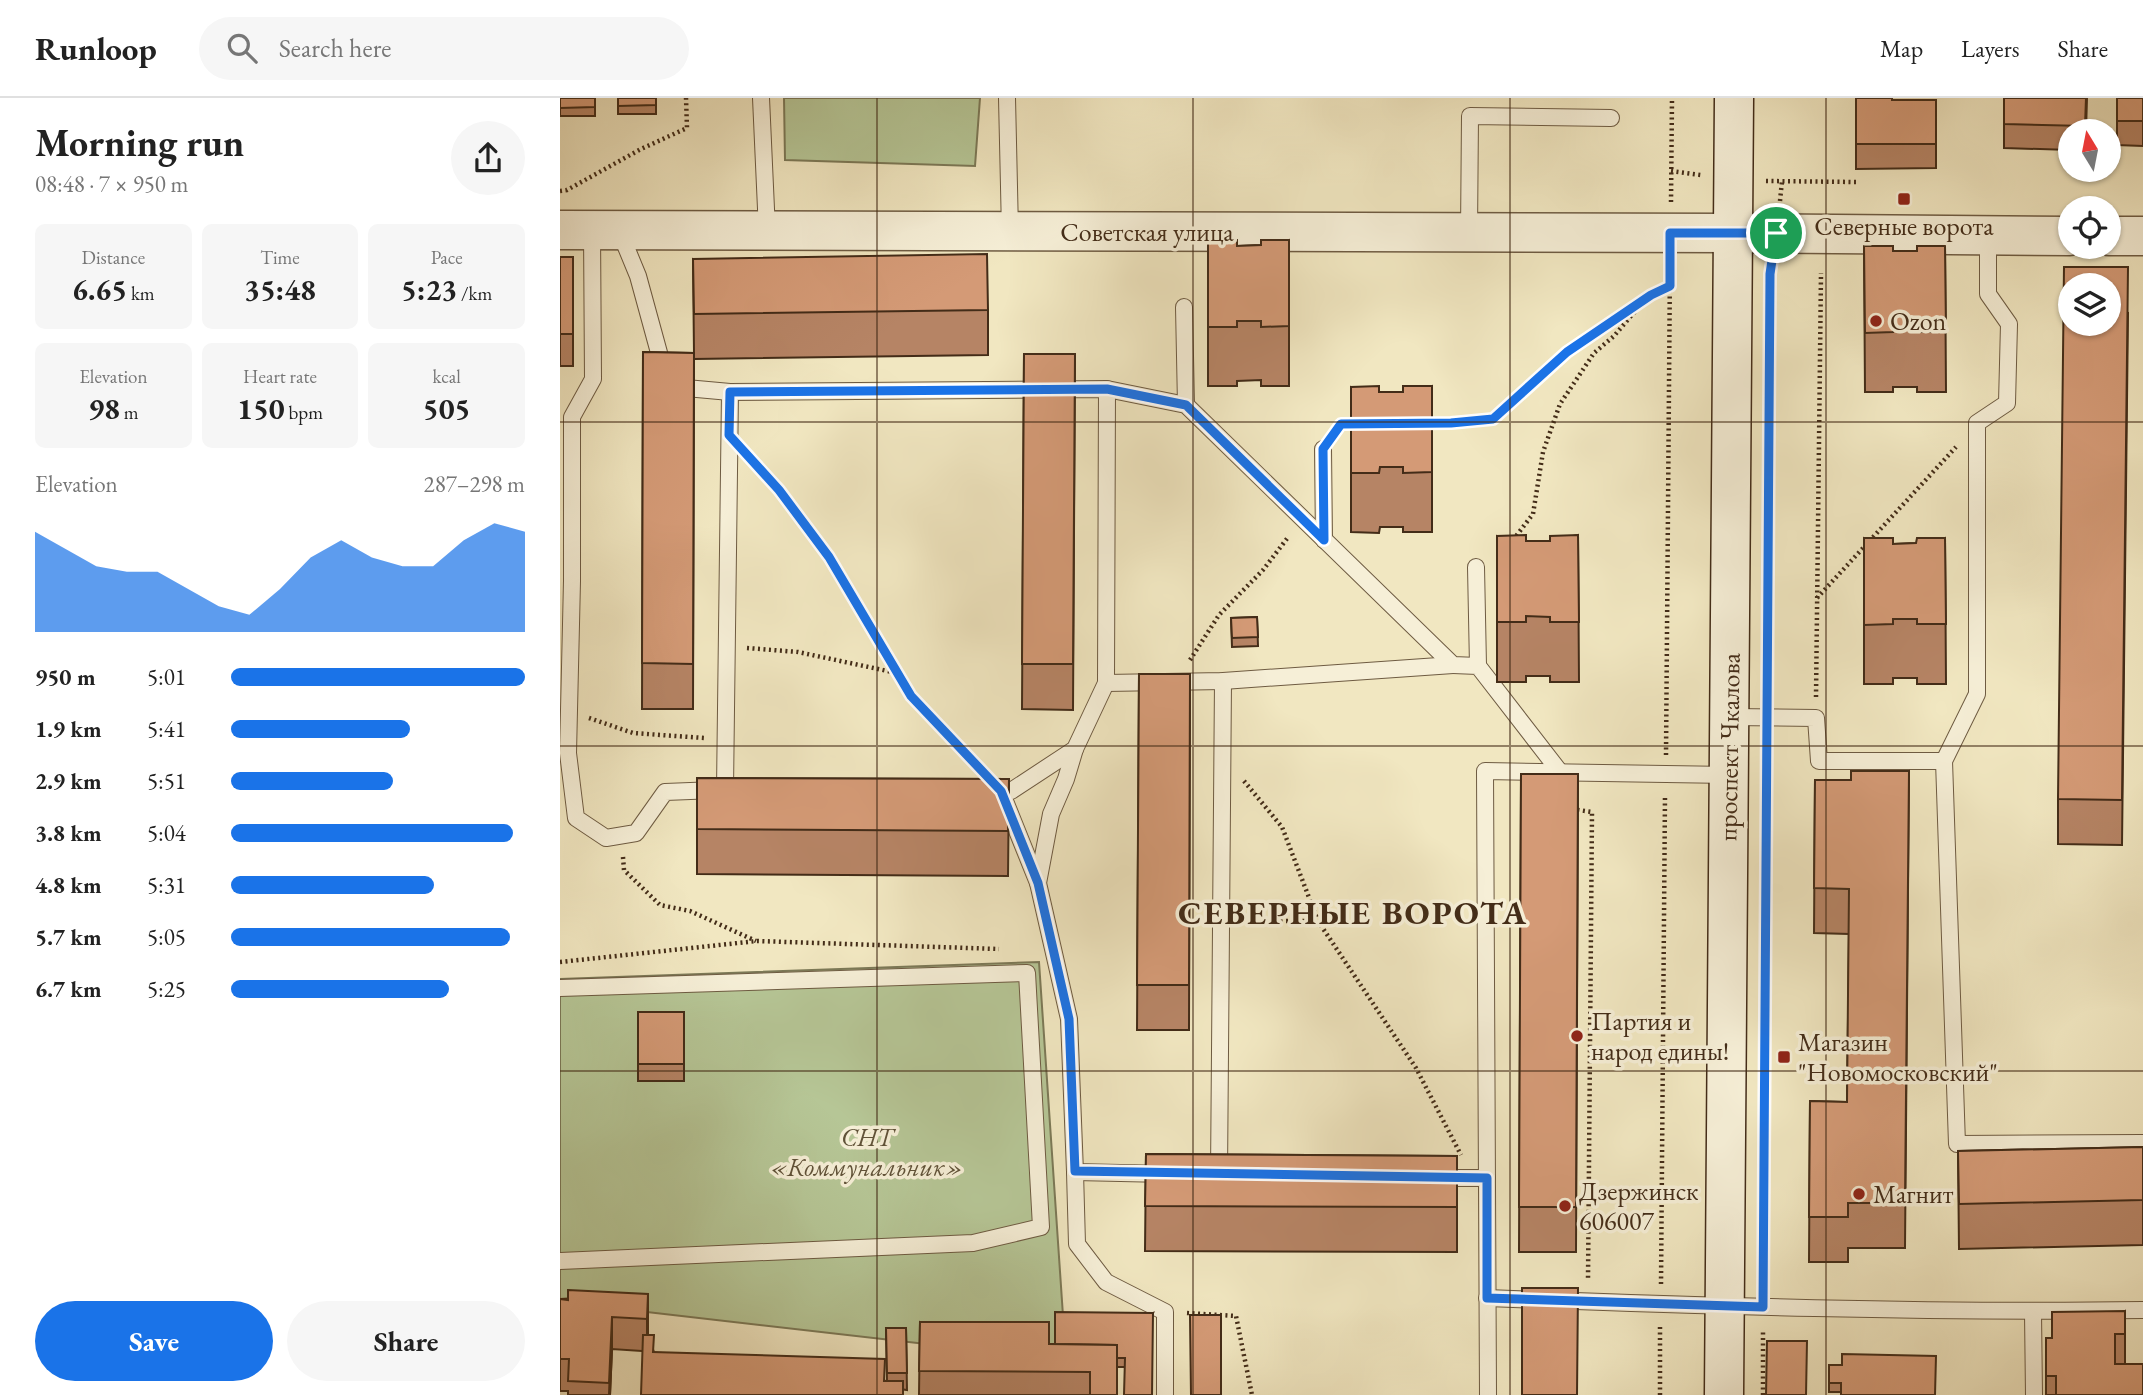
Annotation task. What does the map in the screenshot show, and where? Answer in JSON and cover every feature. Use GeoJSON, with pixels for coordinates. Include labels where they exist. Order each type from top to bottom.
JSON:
{"type":"FeatureCollection","features":[{"type":"Feature","properties":{"kind":"street","name":"проспект Чкалова"},"geometry":{"type":"LineString","coordinates":[[1724,1395],[1734,98]]}},
{"type":"Feature","properties":{"kind":"street","name":"Советская улица"},"geometry":{"type":"LineString","coordinates":[[591,230],[2058,236]]}},
{"type":"Feature","properties":{"kind":"street"},"geometry":{"type":"LineString","coordinates":[[2121,236],[2143,236]]}},
{"type":"Feature","properties":{"kind":"lane"},"geometry":{"type":"LineString","coordinates":[[761,98],[767,231]]}},
{"type":"Feature","properties":{"kind":"lane"},"geometry":{"type":"LineString","coordinates":[[1007,98],[1010,232]]}},
{"type":"Feature","properties":{"kind":"lane"},"geometry":{"type":"LineString","coordinates":[[1469,232],[1470,117],[1611,118]]}},
{"type":"Feature","properties":{"kind":"lane"},"geometry":{"type":"LineString","coordinates":[[591,230],[638,276],[669,387],[730,392],[1107,389],[1186,405],[1453,665]]}},
{"type":"Feature","properties":{"kind":"lane"},"geometry":{"type":"LineString","coordinates":[[591,230],[593,379],[572,417],[568,753],[576,818],[606,838],[620,836],[636,833],[665,792],[752,789]]}},
{"type":"Feature","properties":{"kind":"lane"},"geometry":{"type":"LineString","coordinates":[[1988,235],[1988,294],[2009,324],[2007,403],[1978,423],[1977,694],[1944,761],[1957,1144],[2143,1143]]}},
{"type":"Feature","properties":{"kind":"lane"},"geometry":{"type":"LineString","coordinates":[[1184,307],[1186,405]]}},
{"type":"Feature","properties":{"kind":"lane"},"geometry":{"type":"LineString","coordinates":[[1038,883],[1051,814],[1075,749],[1106,682],[1107,389]]}},
{"type":"Feature","properties":{"kind":"lane"},"geometry":{"type":"LineString","coordinates":[[725,789],[730,392]]}},
{"type":"Feature","properties":{"kind":"lane"},"geometry":{"type":"LineString","coordinates":[[1323,449],[1324,540]]}},
{"type":"Feature","properties":{"kind":"lane"},"geometry":{"type":"LineString","coordinates":[[1476,567],[1478,666],[1560,772]]}},
{"type":"Feature","properties":{"kind":"lane"},"geometry":{"type":"LineString","coordinates":[[1106,682],[1147,684],[1223,681],[1453,665],[1478,666]]}},
{"type":"Feature","properties":{"kind":"lane"},"geometry":{"type":"LineString","coordinates":[[1219,1175],[1223,681]]}},
{"type":"Feature","properties":{"kind":"lane"},"geometry":{"type":"LineString","coordinates":[[1730,717],[1816,718],[1819,761],[1944,761]]}},
{"type":"Feature","properties":{"kind":"lane"},"geometry":{"type":"LineString","coordinates":[[969,791],[1011,791],[1075,749]]}},
{"type":"Feature","properties":{"kind":"lane"},"geometry":{"type":"LineString","coordinates":[[1488,1395],[1487,1298],[1480,1178],[1485,771],[1729,775]]}},
{"type":"Feature","properties":{"kind":"lane"},"geometry":{"type":"LineString","coordinates":[[1001,791],[1038,883],[1069,1019],[1077,1244],[1106,1282],[1165,1312],[1165,1395]]}},
{"type":"Feature","properties":{"kind":"lane"},"geometry":{"type":"LineString","coordinates":[[560,988],[1027,973],[1041,1227],[973,1243],[560,1261]]}},
{"type":"Feature","properties":{"kind":"lane"},"geometry":{"type":"LineString","coordinates":[[1075,1171],[1179,1174]]}},
{"type":"Feature","properties":{"kind":"lane"},"geometry":{"type":"LineString","coordinates":[[1420,1177],[1480,1178]]}},
{"type":"Feature","properties":{"kind":"lane"},"geometry":{"type":"LineString","coordinates":[[1487,1298],[1724,1307],[2033,1312],[2143,1310]]}},
{"type":"Feature","properties":{"kind":"lane"},"geometry":{"type":"LineString","coordinates":[[2033,1312],[2034,1395]]}},
{"type":"Feature","properties":{"kind":"path"},"geometry":{"type":"LineString","coordinates":[[560,191],[567,190],[641,149],[687,128],[686,98]]}},
{"type":"Feature","properties":{"kind":"path"},"geometry":{"type":"LineString","coordinates":[[1660,1395],[1672,98]]}},
{"type":"Feature","properties":{"kind":"path"},"geometry":{"type":"LineString","coordinates":[[1763,1395],[1770,274],[1782,181]]}},
{"type":"Feature","properties":{"kind":"path"},"geometry":{"type":"LineString","coordinates":[[1816,718],[1821,273]]}},
{"type":"Feature","properties":{"kind":"path"},"geometry":{"type":"LineString","coordinates":[[1424,423],[1493,419],[1567,352],[1651,295],[1670,286]]}},
{"type":"Feature","properties":{"kind":"path"},"geometry":{"type":"LineString","coordinates":[[1476,567],[1508,547],[1533,514],[1544,452],[1560,404],[1594,353],[1614,336],[1651,295]]}},
{"type":"Feature","properties":{"kind":"path"},"geometry":{"type":"LineString","coordinates":[[1817,598],[1978,423]]}},
{"type":"Feature","properties":{"kind":"path"},"geometry":{"type":"LineString","coordinates":[[1323,449],[1341,424],[1368,424]]}},
{"type":"Feature","properties":{"kind":"path"},"geometry":{"type":"LineString","coordinates":[[729,435],[779,490],[829,557],[911,696],[1001,791]]}},
{"type":"Feature","properties":{"kind":"path"},"geometry":{"type":"LineString","coordinates":[[1147,684],[1186,667],[1219,615],[1263,570],[1302,518]]}},
{"type":"Feature","properties":{"kind":"path"},"geometry":{"type":"LineString","coordinates":[[727,647],[797,652],[898,673]]}},
{"type":"Feature","properties":{"kind":"path"},"geometry":{"type":"LineString","coordinates":[[569,711],[633,733],[726,740]]}},
{"type":"Feature","properties":{"kind":"path"},"geometry":{"type":"LineString","coordinates":[[1223,754],[1282,827],[1318,921],[1416,1068],[1480,1178]]}},
{"type":"Feature","properties":{"kind":"path"},"geometry":{"type":"LineString","coordinates":[[1560,772],[1565,808],[1592,812],[1588,1302]]}},
{"type":"Feature","properties":{"kind":"path"},"geometry":{"type":"LineString","coordinates":[[620,836],[624,870],[660,905],[690,911],[757,941]]}},
{"type":"Feature","properties":{"kind":"path"},"geometry":{"type":"LineString","coordinates":[[1221,921],[1318,921]]}},
{"type":"Feature","properties":{"kind":"path"},"geometry":{"type":"LineString","coordinates":[[560,962],[757,941],[1001,949]]}},
{"type":"Feature","properties":{"kind":"path"},"geometry":{"type":"LineString","coordinates":[[1165,1312],[1236,1316],[1252,1395]]}},
{"type":"Feature","properties":{"kind":"green space"},"geometry":{"type":"Polygon","coordinates":[[[784,98],[980,98],[975,166],[785,160],[784,98]]]}},
{"type":"Feature","properties":{"kind":"green space","name":"СНТ «Коммунальник»"},"geometry":{"type":"Polygon","coordinates":[[[1039,962],[1066,1360],[560,1302],[560,979],[1039,962]]]}},
{"type":"Feature","properties":{"kind":"building"},"geometry":{"type":"Polygon","coordinates":[[[560,98],[595,98],[595,107],[560,108],[560,98]]]}},
{"type":"Feature","properties":{"kind":"building"},"geometry":{"type":"Polygon","coordinates":[[[618,98],[656,98],[656,105],[618,106],[618,98]]]}},
{"type":"Feature","properties":{"kind":"building"},"geometry":{"type":"Polygon","coordinates":[[[1856,98],[1936,100],[1936,144],[1856,144],[1856,98]]]}},
{"type":"Feature","properties":{"kind":"building"},"geometry":{"type":"Polygon","coordinates":[[[2004,98],[2086,98],[2085,119],[2058,119],[2058,125],[2004,124],[2004,98]]]}},
{"type":"Feature","properties":{"kind":"building"},"geometry":{"type":"Polygon","coordinates":[[[2117,98],[2143,98],[2143,121],[2117,119],[2117,98]]]}},
{"type":"Feature","properties":{"kind":"building"},"geometry":{"type":"Polygon","coordinates":[[[1208,240],[1237,240],[1237,246],[1261,245],[1261,240],[1289,240],[1289,326],[1261,327],[1261,321],[1237,321],[1237,327],[1208,327],[1208,240]]]}},
{"type":"Feature","properties":{"kind":"building"},"geometry":{"type":"Polygon","coordinates":[[[1864,246],[1893,246],[1893,251],[1917,251],[1917,246],[1945,246],[1946,332],[1917,332],[1917,327],[1893,327],[1893,332],[1865,333],[1864,246]]]}},
{"type":"Feature","properties":{"kind":"building"},"geometry":{"type":"Polygon","coordinates":[[[987,254],[988,310],[694,314],[693,259],[987,254]]]}},
{"type":"Feature","properties":{"kind":"building"},"geometry":{"type":"Polygon","coordinates":[[[560,257],[573,257],[573,334],[560,334],[560,257]]]}},
{"type":"Feature","properties":{"kind":"building"},"geometry":{"type":"Polygon","coordinates":[[[2064,267],[2128,267],[2122,800],[2058,799],[2063,336],[2121,336],[2121,273],[2064,273],[2064,267]]]}},
{"type":"Feature","properties":{"kind":"building"},"geometry":{"type":"Polygon","coordinates":[[[643,352],[694,353],[693,664],[642,663],[643,352]]]}},
{"type":"Feature","properties":{"kind":"building"},"geometry":{"type":"Polygon","coordinates":[[[1024,354],[1075,354],[1073,664],[1022,664],[1024,354]]]}},
{"type":"Feature","properties":{"kind":"building"},"geometry":{"type":"Polygon","coordinates":[[[1379,386],[1379,392],[1403,392],[1403,386],[1432,386],[1432,472],[1403,473],[1403,467],[1380,467],[1379,473],[1351,473],[1351,387],[1379,386]]]}},
{"type":"Feature","properties":{"kind":"building"},"geometry":{"type":"Polygon","coordinates":[[[1526,535],[1526,541],[1550,541],[1550,536],[1578,535],[1579,622],[1550,622],[1550,617],[1526,616],[1526,622],[1497,622],[1497,536],[1526,535]]]}},
{"type":"Feature","properties":{"kind":"building"},"geometry":{"type":"Polygon","coordinates":[[[1864,538],[1893,538],[1893,544],[1916,543],[1917,538],[1945,538],[1946,624],[1917,624],[1917,619],[1893,619],[1893,624],[1864,625],[1864,538]]]}},
{"type":"Feature","properties":{"kind":"building"},"geometry":{"type":"Polygon","coordinates":[[[1257,617],[1258,637],[1232,638],[1231,618],[1257,617]]]}},
{"type":"Feature","properties":{"kind":"building"},"geometry":{"type":"Polygon","coordinates":[[[1139,674],[1190,674],[1189,985],[1137,985],[1139,674]]]}},
{"type":"Feature","properties":{"kind":"building"},"geometry":{"type":"Polygon","coordinates":[[[1851,771],[1909,771],[1905,1203],[1848,1203],[1848,1217],[1809,1217],[1810,1101],[1847,1102],[1849,889],[1814,888],[1815,780],[1851,780],[1851,771]]]}},
{"type":"Feature","properties":{"kind":"building"},"geometry":{"type":"Polygon","coordinates":[[[1521,774],[1578,774],[1576,1207],[1519,1207],[1521,774]]]}},
{"type":"Feature","properties":{"kind":"building"},"geometry":{"type":"Polygon","coordinates":[[[697,778],[1009,779],[1008,831],[697,829],[697,778]]]}},
{"type":"Feature","properties":{"kind":"building"},"geometry":{"type":"Polygon","coordinates":[[[638,1012],[684,1012],[684,1064],[638,1064],[638,1012]]]}},
{"type":"Feature","properties":{"kind":"building"},"geometry":{"type":"Polygon","coordinates":[[[2143,1147],[2143,1200],[1959,1204],[1958,1151],[2143,1147]]]}},
{"type":"Feature","properties":{"kind":"building"},"geometry":{"type":"Polygon","coordinates":[[[1146,1154],[1457,1156],[1457,1207],[1145,1206],[1146,1154]]]}},
{"type":"Feature","properties":{"kind":"building"},"geometry":{"type":"Polygon","coordinates":[[[1522,1288],[1578,1288],[1577,1395],[1522,1395],[1522,1288]]]}},
{"type":"Feature","properties":{"kind":"building"},"geometry":{"type":"Polygon","coordinates":[[[568,1290],[648,1294],[647,1319],[612,1317],[609,1383],[568,1381],[569,1359],[560,1359],[560,1299],[568,1300],[568,1290]]]}},
{"type":"Feature","properties":{"kind":"building"},"geometry":{"type":"Polygon","coordinates":[[[2125,1311],[2125,1334],[2115,1334],[2115,1364],[2143,1364],[2143,1395],[2056,1395],[2056,1376],[2046,1376],[2046,1338],[2052,1338],[2052,1312],[2125,1311]]]}},
{"type":"Feature","properties":{"kind":"building"},"geometry":{"type":"Polygon","coordinates":[[[1055,1312],[1153,1313],[1152,1395],[1124,1395],[1125,1358],[1117,1358],[1117,1345],[1055,1344],[1055,1312]]]}},
{"type":"Feature","properties":{"kind":"building"},"geometry":{"type":"Polygon","coordinates":[[[1190,1315],[1221,1315],[1221,1395],[1191,1395],[1190,1315]]]}},
{"type":"Feature","properties":{"kind":"building"},"geometry":{"type":"Polygon","coordinates":[[[920,1322],[1049,1322],[1049,1344],[1117,1345],[1117,1395],[1090,1395],[1090,1372],[919,1371],[920,1322]]]}},
{"type":"Feature","properties":{"kind":"building"},"geometry":{"type":"Polygon","coordinates":[[[886,1328],[906,1328],[907,1373],[887,1373],[886,1328]]]}},
{"type":"Feature","properties":{"kind":"building"},"geometry":{"type":"Polygon","coordinates":[[[643,1335],[654,1335],[653,1352],[885,1359],[884,1381],[903,1381],[903,1395],[641,1395],[643,1335]]]}},
{"type":"Feature","properties":{"kind":"building"},"geometry":{"type":"Polygon","coordinates":[[[1767,1341],[1807,1341],[1806,1395],[1766,1395],[1767,1341]]]}},
{"type":"Feature","properties":{"kind":"building"},"geometry":{"type":"Polygon","coordinates":[[[1842,1354],[1936,1356],[1935,1395],[1841,1395],[1841,1383],[1829,1383],[1829,1365],[1842,1365],[1842,1354]]]}},
{"type":"Feature","properties":{"kind":"place","name":"Северные ворота"},"geometry":{"type":"Point","coordinates":[1904,199]}},
{"type":"Feature","properties":{"kind":"place","name":"Ozon"},"geometry":{"type":"Point","coordinates":[1876,321]}},
{"type":"Feature","properties":{"kind":"place","name":"Партия и народ едины!"},"geometry":{"type":"Point","coordinates":[1577,1036]}},
{"type":"Feature","properties":{"kind":"place","name":"Магазин \"Новомосковский\""},"geometry":{"type":"Point","coordinates":[1784,1057]}},
{"type":"Feature","properties":{"kind":"place","name":"Магнит"},"geometry":{"type":"Point","coordinates":[1859,1194]}},
{"type":"Feature","properties":{"kind":"place","name":"Дзержинск 606007"},"geometry":{"type":"Point","coordinates":[1565,1206]}},
{"type":"Feature","properties":{"kind":"district","name":"СЕВЕРНЫЕ ВОРОТА"},"geometry":{"type":"Point","coordinates":[1353,912]}},
{"type":"Feature","properties":{"kind":"route"},"geometry":{"type":"LineString","coordinates":[[1670,233],[1776,233],[1770,274],[1763,1307],[1487,1298],[1487,1178],[1075,1171],[1069,1019],[1038,883],[1001,791],[911,696],[829,557],[779,490],[729,435],[730,392],[1107,389],[1186,405],[1324,540],[1323,449],[1341,424],[1451,423],[1493,419],[1567,352],[1651,295],[1670,286],[1670,233]]}}]}
